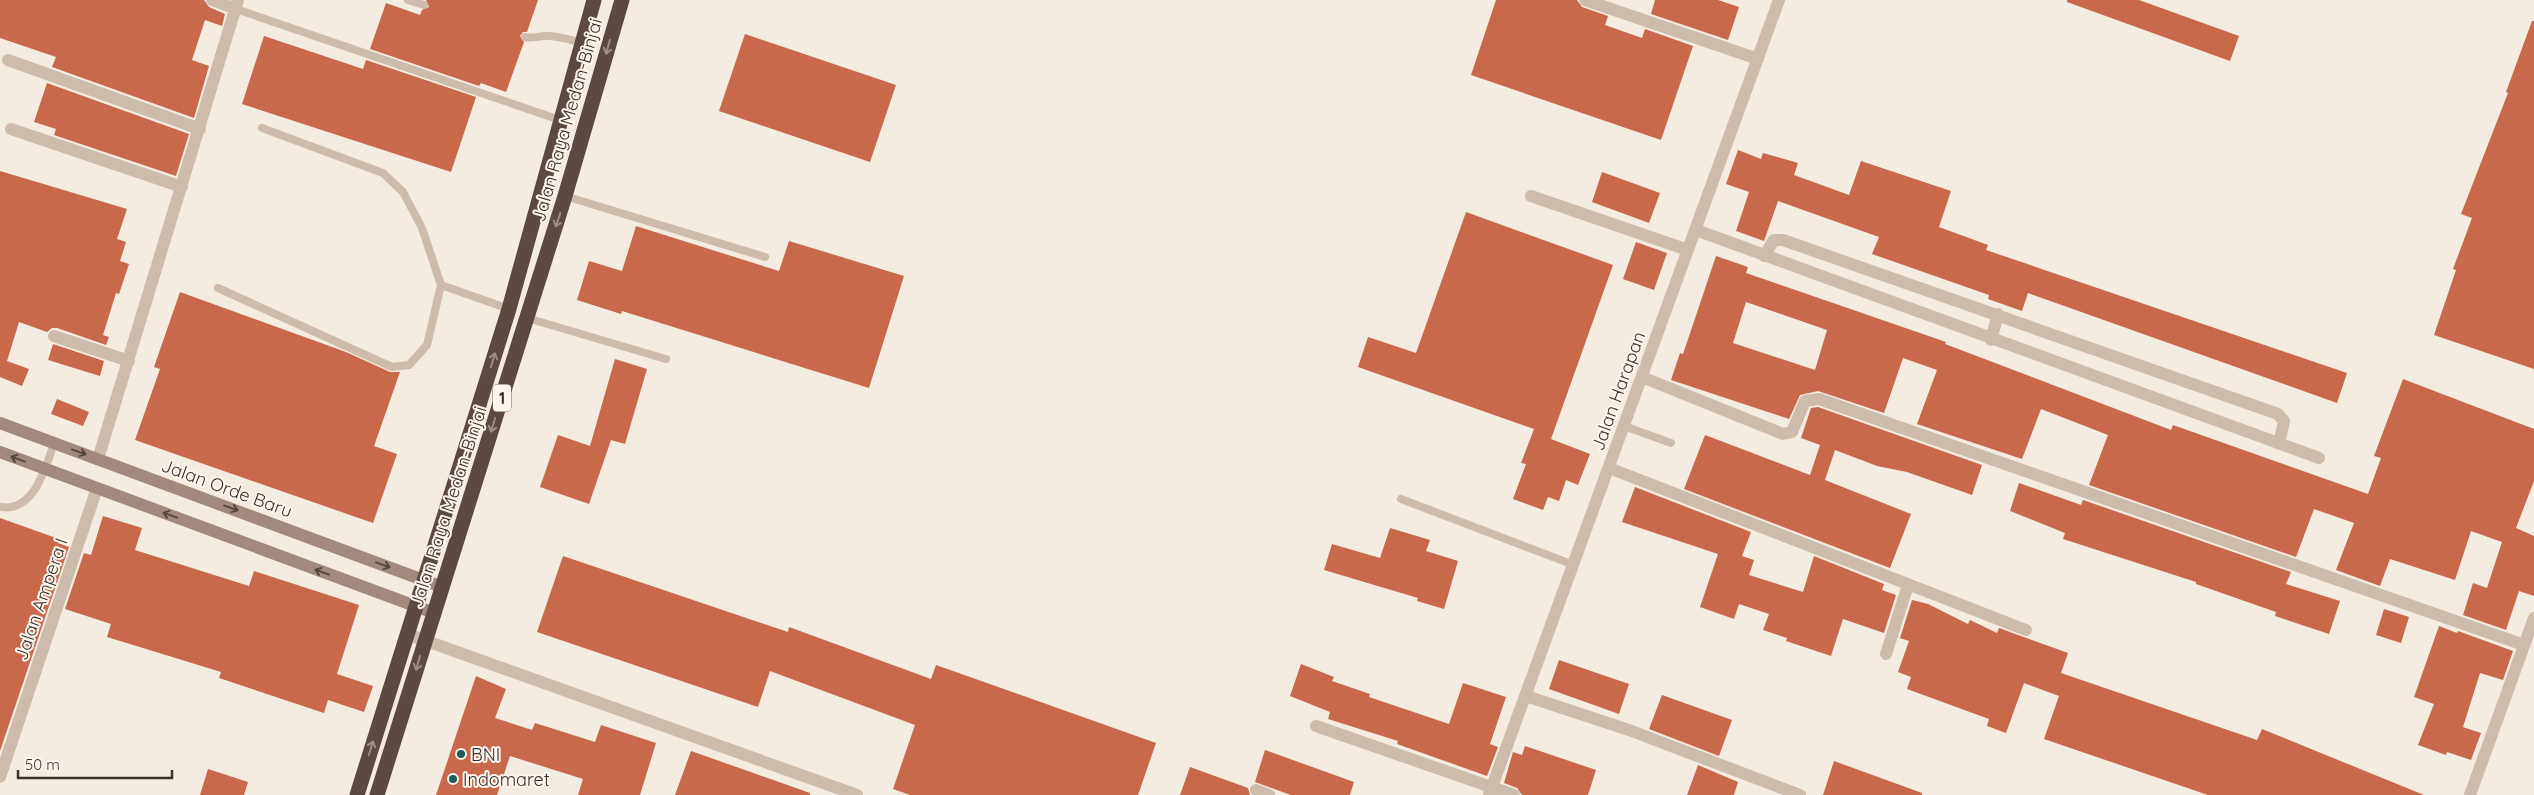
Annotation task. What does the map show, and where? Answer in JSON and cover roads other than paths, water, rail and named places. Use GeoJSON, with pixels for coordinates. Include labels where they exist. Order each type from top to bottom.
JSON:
{"type":"FeatureCollection","features":[{"type":"Feature","properties":{"kind":"highway","name":"Jalan Raya Medan-Binjai"},"geometry":{"type":"LineString","coordinates":[[357,795],[509,309],[594,0]]}},
{"type":"Feature","properties":{"kind":"highway","name":"Jalan Raya Medan-Binjai"},"geometry":{"type":"LineString","coordinates":[[377,795],[565,196],[622,0]]}},
{"type":"Feature","properties":{"kind":"main road","name":"Jalan Orde Baru"},"geometry":{"type":"LineString","coordinates":[[0,423],[442,587]]}},
{"type":"Feature","properties":{"kind":"main road"},"geometry":{"type":"LineString","coordinates":[[0,452],[434,613]]}},
{"type":"Feature","properties":{"kind":"street"},"geometry":{"type":"LineString","coordinates":[[98,458],[237,4],[212,0]]}},
{"type":"Feature","properties":{"kind":"street"},"geometry":{"type":"LineString","coordinates":[[1585,0],[1758,59]]}},
{"type":"Feature","properties":{"kind":"street","name":"Jalan Harapan"},"geometry":{"type":"LineString","coordinates":[[1491,791],[1779,0]]}},
{"type":"Feature","properties":{"kind":"street"},"geometry":{"type":"LineString","coordinates":[[8,60],[200,129]]}},
{"type":"Feature","properties":{"kind":"street"},"geometry":{"type":"LineString","coordinates":[[11,129],[182,187]]}},
{"type":"Feature","properties":{"kind":"street"},"geometry":{"type":"LineString","coordinates":[[1531,196],[1688,250]]}},
{"type":"Feature","properties":{"kind":"street"},"geometry":{"type":"LineString","coordinates":[[1696,230],[1992,340],[2319,458]]}},
{"type":"Feature","properties":{"kind":"street"},"geometry":{"type":"LineString","coordinates":[[1764,256],[1774,240],[1783,240],[2278,414],[2284,420],[2279,444]]}},
{"type":"Feature","properties":{"kind":"street"},"geometry":{"type":"LineString","coordinates":[[1992,340],[1998,314]]}},
{"type":"Feature","properties":{"kind":"street"},"geometry":{"type":"LineString","coordinates":[[54,336],[129,361]]}},
{"type":"Feature","properties":{"kind":"street"},"geometry":{"type":"LineString","coordinates":[[1642,377],[1783,434],[1792,432],[1805,401],[1819,399],[2524,645]]}},
{"type":"Feature","properties":{"kind":"street"},"geometry":{"type":"LineString","coordinates":[[1609,468],[2026,630]]}},
{"type":"Feature","properties":{"kind":"street","name":"Jalan Ampera I"},"geometry":{"type":"LineString","coordinates":[[0,777],[97,488]]}},
{"type":"Feature","properties":{"kind":"street"},"geometry":{"type":"LineString","coordinates":[[1886,654],[1908,585]]}},
{"type":"Feature","properties":{"kind":"street"},"geometry":{"type":"LineString","coordinates":[[2470,795],[2534,618]]}},
{"type":"Feature","properties":{"kind":"street"},"geometry":{"type":"LineString","coordinates":[[407,634],[857,795]]}},
{"type":"Feature","properties":{"kind":"street"},"geometry":{"type":"LineString","coordinates":[[1526,696],[1629,730],[1800,795]]}},
{"type":"Feature","properties":{"kind":"street"},"geometry":{"type":"LineString","coordinates":[[1316,726],[1491,791],[1514,795]]}},
{"type":"Feature","properties":{"kind":"street"},"geometry":{"type":"LineString","coordinates":[[1256,790],[1269,795]]}},
{"type":"Feature","properties":{"kind":"lane"},"geometry":{"type":"LineString","coordinates":[[408,0],[424,5]]}},
{"type":"Feature","properties":{"kind":"lane"},"geometry":{"type":"LineString","coordinates":[[237,4],[560,120]]}},
{"type":"Feature","properties":{"kind":"lane"},"geometry":{"type":"LineString","coordinates":[[525,38],[535,39],[542,36],[554,36],[582,43]]}},
{"type":"Feature","properties":{"kind":"lane"},"geometry":{"type":"LineString","coordinates":[[218,288],[392,367],[409,365],[427,345],[441,285],[422,228],[403,192],[383,173],[262,128]]}},
{"type":"Feature","properties":{"kind":"lane"},"geometry":{"type":"LineString","coordinates":[[565,196],[765,257]]}},
{"type":"Feature","properties":{"kind":"lane"},"geometry":{"type":"LineString","coordinates":[[441,285],[509,309]]}},
{"type":"Feature","properties":{"kind":"lane"},"geometry":{"type":"LineString","coordinates":[[527,318],[666,359]]}},
{"type":"Feature","properties":{"kind":"lane"},"geometry":{"type":"LineString","coordinates":[[1624,426],[1671,443]]}},
{"type":"Feature","properties":{"kind":"lane"},"geometry":{"type":"LineString","coordinates":[[0,507],[20,505],[30,496],[45,469],[54,442]]}},
{"type":"Feature","properties":{"kind":"lane"},"geometry":{"type":"LineString","coordinates":[[1401,499],[1574,564]]}},
{"type":"Feature","properties":{"kind":"place","name":"BNI"},"geometry":{"type":"Point","coordinates":[461,754]}},
{"type":"Feature","properties":{"kind":"place","name":"Indomaret"},"geometry":{"type":"Point","coordinates":[453,779]}}]}
